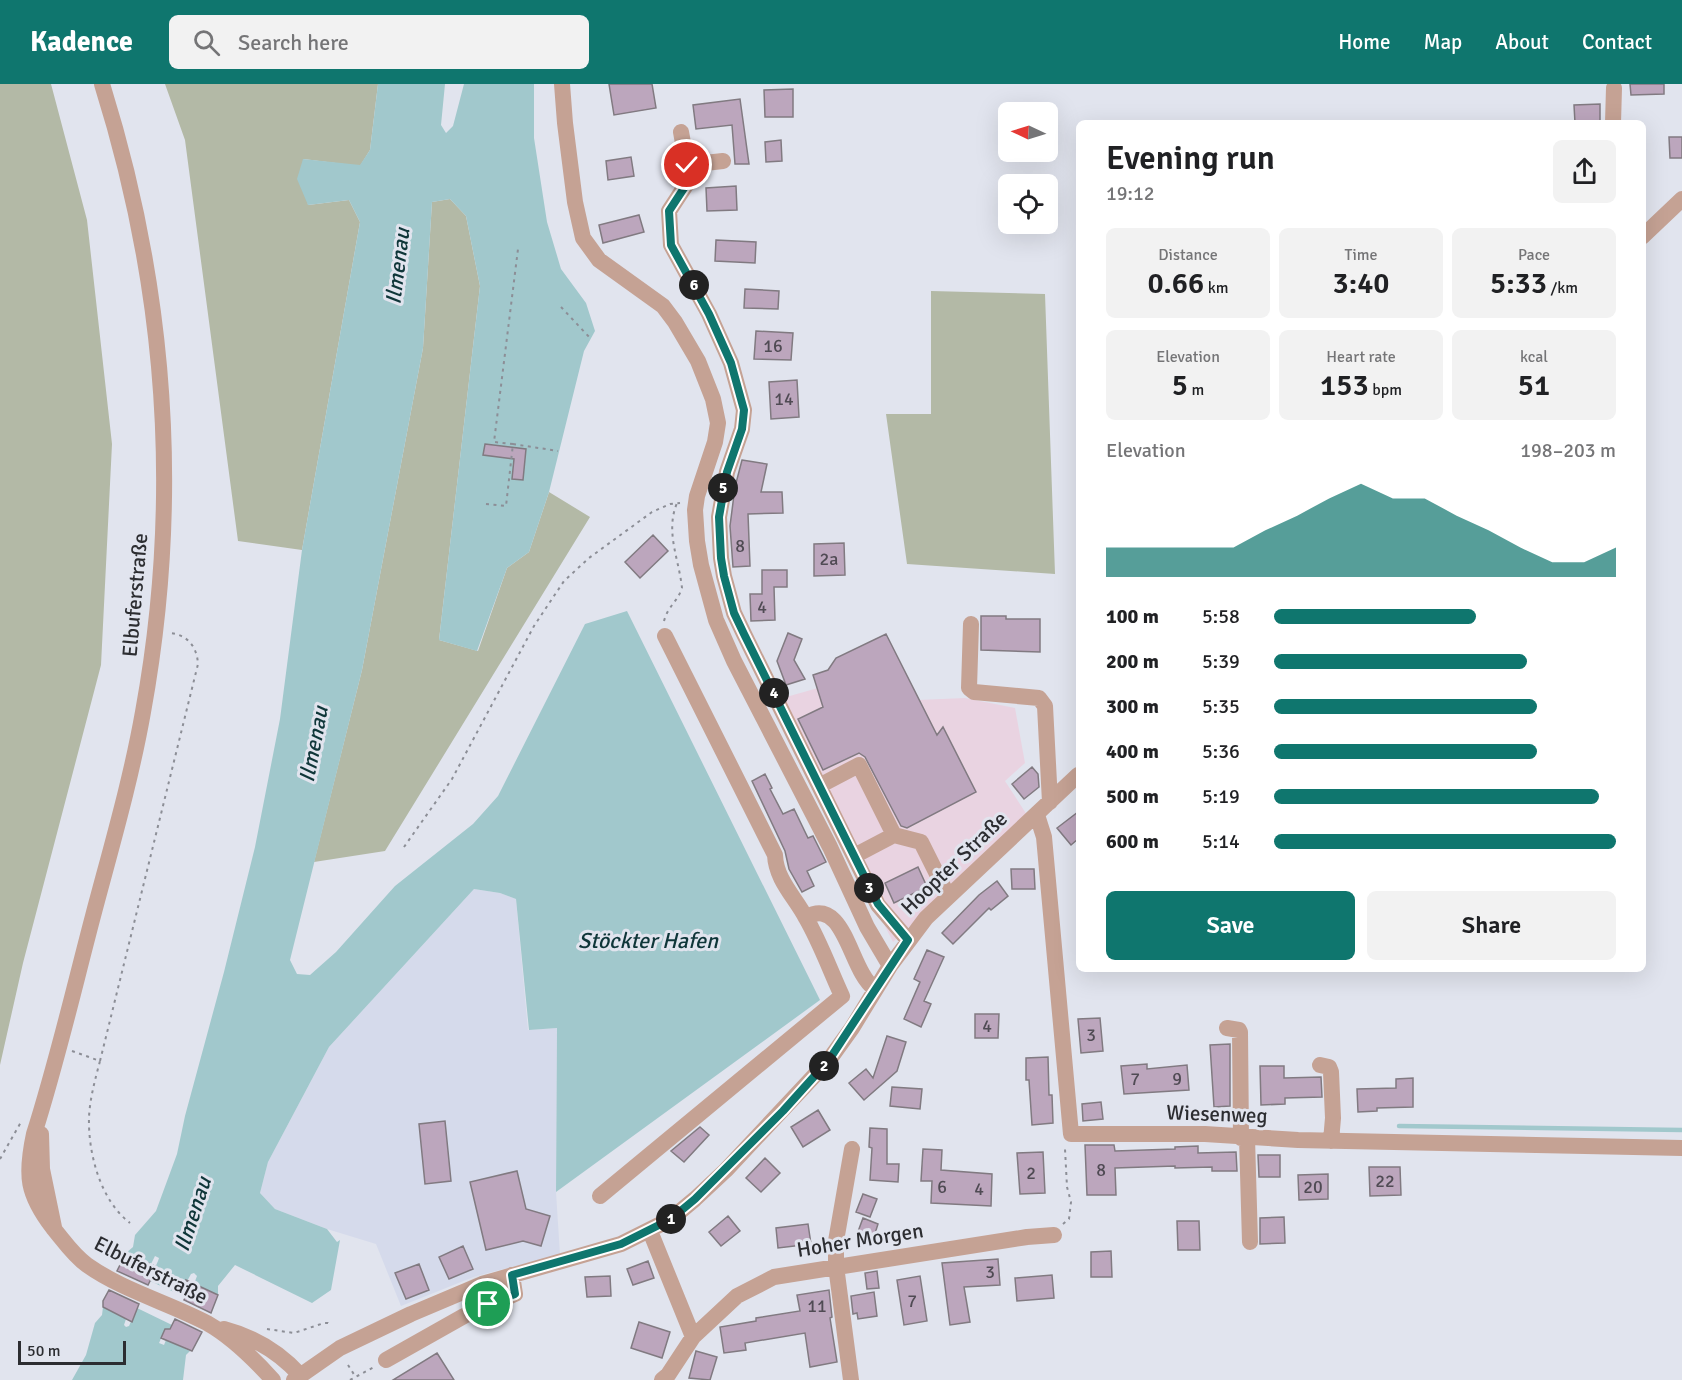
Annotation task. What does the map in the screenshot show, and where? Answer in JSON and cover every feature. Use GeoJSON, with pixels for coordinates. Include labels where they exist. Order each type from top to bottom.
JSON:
{"type":"FeatureCollection","features":[{"type":"Feature","properties":{"kind":"street","name":"Elbuferstraße"},"geometry":{"type":"LineString","coordinates":[[102,84],[123,155],[151,286],[159,350],[165,466],[163,550],[155,631],[133,761],[43,1103],[40,1133],[42,1169],[54,1228],[77,1257],[113,1280],[267,1348],[289,1363],[297,1378]]}},
{"type":"Feature","properties":{"kind":"street"},"geometry":{"type":"LineString","coordinates":[[566,87],[575,201],[583,238],[599,260],[663,306],[693,351],[713,399],[718,423],[716,442],[695,504],[701,565],[720,629],[734,661],[830,847],[867,927],[890,966]]}},
{"type":"Feature","properties":{"kind":"street"},"geometry":{"type":"LineString","coordinates":[[1613,120],[1614,88]]}},
{"type":"Feature","properties":{"kind":"street"},"geometry":{"type":"LineString","coordinates":[[681,132],[687,165],[686,185],[669,211],[671,245],[709,314],[731,363],[744,410],[742,429],[727,472],[719,517],[721,558],[728,594],[744,634],[878,904],[908,940]]}},
{"type":"Feature","properties":{"kind":"street"},"geometry":{"type":"LineString","coordinates":[[687,165],[723,161]]}},
{"type":"Feature","properties":{"kind":"street"},"geometry":{"type":"LineString","coordinates":[[1646,233],[1682,199]]}},
{"type":"Feature","properties":{"kind":"street"},"geometry":{"type":"LineString","coordinates":[[971,624],[969,688],[974,692],[1032,697],[1042,701],[1045,706],[1050,802]]}},
{"type":"Feature","properties":{"kind":"street"},"geometry":{"type":"LineString","coordinates":[[600,1196],[842,996],[806,917],[791,896],[775,866],[775,855],[665,636]]}},
{"type":"Feature","properties":{"kind":"street"},"geometry":{"type":"LineString","coordinates":[[819,786],[859,765],[894,835]]}},
{"type":"Feature","properties":{"kind":"street","name":"Hoopter Straße"},"geometry":{"type":"LineString","coordinates":[[297,1378],[340,1348],[454,1296],[512,1275],[621,1244],[671,1219],[711,1185],[829,1060],[908,940],[948,896],[1076,777]]}},
{"type":"Feature","properties":{"kind":"street"},"geometry":{"type":"LineString","coordinates":[[1037,815],[1044,837],[1071,1134]]}},
{"type":"Feature","properties":{"kind":"street"},"geometry":{"type":"LineString","coordinates":[[854,856],[894,835],[921,842],[948,896]]}},
{"type":"Feature","properties":{"kind":"street"},"geometry":{"type":"LineString","coordinates":[[806,917],[814,913],[822,913],[833,918],[839,925],[858,967],[868,983],[875,989]]}},
{"type":"Feature","properties":{"kind":"street"},"geometry":{"type":"LineString","coordinates":[[1227,1028],[1240,1032],[1247,1138],[1250,1242]]}},
{"type":"Feature","properties":{"kind":"street"},"geometry":{"type":"LineString","coordinates":[[1247,1138],[1252,1058]]}},
{"type":"Feature","properties":{"kind":"street"},"geometry":{"type":"LineString","coordinates":[[1320,1065],[1329,1067],[1331,1072],[1333,1118],[1331,1141]]}},
{"type":"Feature","properties":{"kind":"street","name":"Wiesenweg"},"geometry":{"type":"LineString","coordinates":[[1071,1134],[1205,1134],[1331,1141],[1682,1148]]}},
{"type":"Feature","properties":{"kind":"street"},"geometry":{"type":"LineString","coordinates":[[851,1380],[836,1266],[837,1241],[852,1149]]}},
{"type":"Feature","properties":{"kind":"street"},"geometry":{"type":"LineString","coordinates":[[650,1231],[693,1337]]}},
{"type":"Feature","properties":{"kind":"street","name":"Hoher Morgen"},"geometry":{"type":"LineString","coordinates":[[662,1380],[668,1375],[693,1337],[737,1296],[774,1278],[1027,1236],[1054,1235]]}},
{"type":"Feature","properties":{"kind":"street"},"geometry":{"type":"LineString","coordinates":[[386,1360],[464,1316],[515,1294],[512,1275]]}},
{"type":"Feature","properties":{"kind":"street","name":"Elbuferstraße"},"geometry":{"type":"LineString","coordinates":[[206,1323],[235,1343],[273,1380]]}},
{"type":"Feature","properties":{"kind":"path"},"geometry":{"type":"LineString","coordinates":[[518,249],[495,442],[558,451]]}},
{"type":"Feature","properties":{"kind":"path"},"geometry":{"type":"LineString","coordinates":[[561,307],[591,339]]}},
{"type":"Feature","properties":{"kind":"path"},"geometry":{"type":"LineString","coordinates":[[486,504],[506,506],[513,444]]}},
{"type":"Feature","properties":{"kind":"path"},"geometry":{"type":"LineString","coordinates":[[665,636],[663,623],[667,609],[680,595],[682,588],[671,530],[677,503]]}},
{"type":"Feature","properties":{"kind":"path"},"geometry":{"type":"LineString","coordinates":[[404,847],[452,779],[534,626],[564,581],[589,558],[652,512],[670,504],[695,504]]}},
{"type":"Feature","properties":{"kind":"path"},"geometry":{"type":"LineString","coordinates":[[130,1222],[120,1215],[109,1200],[94,1159],[89,1119],[100,1061],[198,664],[196,651],[188,639],[176,634],[155,631]]}},
{"type":"Feature","properties":{"kind":"path"},"geometry":{"type":"LineString","coordinates":[[58,1046],[100,1061]]}},
{"type":"Feature","properties":{"kind":"path"},"geometry":{"type":"LineString","coordinates":[[1054,1235],[1069,1219],[1071,1213],[1065,1142],[1071,1134]]}},
{"type":"Feature","properties":{"kind":"path"},"geometry":{"type":"LineString","coordinates":[[262,1328],[294,1333],[324,1323],[330,1326]]}},
{"type":"Feature","properties":{"kind":"path"},"geometry":{"type":"LineString","coordinates":[[350,1380],[386,1360]]}},
{"type":"Feature","properties":{"kind":"path"},"geometry":{"type":"LineString","coordinates":[[348,1365],[356,1376]]}},
{"type":"Feature","properties":{"kind":"shaded area"},"geometry":{"type":"Polygon","coordinates":[[[0,84],[51,84],[87,220],[112,444],[101,665],[23,963],[0,1065],[0,84]]]}},
{"type":"Feature","properties":{"kind":"shaded area"},"geometry":{"type":"Polygon","coordinates":[[[165,84],[378,84],[370,150],[360,166],[303,159],[308,205],[349,200],[360,222],[302,550],[238,541],[185,140],[165,84]]]}},
{"type":"Feature","properties":{"kind":"shaded area"},"geometry":{"type":"Polygon","coordinates":[[[450,199],[466,216],[480,286],[439,640],[478,651],[507,568],[529,552],[549,492],[590,517],[385,851],[314,862],[362,670],[423,348],[432,202],[450,199]]]}},
{"type":"Feature","properties":{"kind":"shaded area"},"geometry":{"type":"Polygon","coordinates":[[[931,291],[1045,294],[1055,574],[907,564],[886,414],[931,414],[931,291]]]}},
{"type":"Feature","properties":{"kind":"shaded area"},"geometry":{"type":"Polygon","coordinates":[[[886,634],[918,700],[965,698],[1015,708],[1025,763],[1005,781],[1027,815],[893,942],[772,701],[818,688],[813,675],[833,668],[842,656],[886,634]]]}},
{"type":"Feature","properties":{"kind":"shaded area"},"geometry":{"type":"Polygon","coordinates":[[[474,889],[500,893],[516,899],[528,1030],[557,1028],[556,1192],[560,1255],[476,1276],[401,1306],[376,1244],[327,1229],[275,1209],[260,1193],[268,1162],[329,1047],[474,889]]]}},
{"type":"Feature","properties":{"kind":"water"},"geometry":{"type":"Polygon","coordinates":[[[378,84],[445,84],[441,125],[446,133],[453,126],[464,84],[534,84],[534,138],[547,222],[561,269],[586,303],[595,331],[584,351],[549,492],[529,552],[507,568],[477,651],[439,640],[480,286],[466,216],[450,199],[432,202],[423,348],[362,670],[290,960],[297,974],[310,975],[336,952],[395,886],[473,824],[498,796],[585,624],[627,611],[820,1000],[556,1192],[557,1028],[529,1030],[516,899],[500,893],[474,889],[329,1047],[268,1162],[260,1193],[275,1209],[327,1229],[337,1242],[340,1240],[331,1290],[312,1303],[235,1265],[218,1286],[218,1295],[194,1284],[197,1276],[194,1273],[191,1274],[185,1285],[187,1293],[172,1325],[165,1330],[159,1343],[164,1345],[166,1340],[190,1351],[186,1355],[183,1380],[72,1380],[86,1355],[95,1323],[102,1315],[103,1307],[126,1319],[124,1325],[129,1326],[159,1258],[155,1256],[151,1264],[126,1253],[133,1247],[135,1235],[156,1211],[177,1154],[255,847],[280,719],[302,550],[360,222],[349,200],[308,205],[297,179],[303,159],[360,165],[370,150],[378,84]]]}},
{"type":"Feature","properties":{"kind":"pier"},"geometry":{"type":"Polygon","coordinates":[[[146,1281],[185,1297],[187,1300],[177,1323],[172,1325],[137,1308],[136,1304],[146,1281]]]}},
{"type":"Feature","properties":{"kind":"building"},"geometry":{"type":"Polygon","coordinates":[[[609,84],[652,84],[656,108],[614,115],[609,84]]]}},
{"type":"Feature","properties":{"kind":"building"},"geometry":{"type":"Polygon","coordinates":[[[1630,84],[1664,84],[1664,94],[1631,95],[1630,84]]]}},
{"type":"Feature","properties":{"kind":"building"},"geometry":{"type":"Polygon","coordinates":[[[793,89],[793,117],[765,117],[764,90],[793,89]]]}},
{"type":"Feature","properties":{"kind":"building"},"geometry":{"type":"Polygon","coordinates":[[[740,99],[749,164],[735,164],[732,125],[696,129],[693,105],[740,99]]]}},
{"type":"Feature","properties":{"kind":"building"},"geometry":{"type":"Polygon","coordinates":[[[1600,104],[1600,120],[1575,120],[1574,105],[1600,104]]]}},
{"type":"Feature","properties":{"kind":"building"},"geometry":{"type":"Polygon","coordinates":[[[1669,137],[1682,137],[1682,158],[1670,158],[1669,137]]]}},
{"type":"Feature","properties":{"kind":"building"},"geometry":{"type":"Polygon","coordinates":[[[781,140],[782,161],[766,162],[765,142],[781,140]]]}},
{"type":"Feature","properties":{"kind":"building"},"geometry":{"type":"Polygon","coordinates":[[[631,157],[634,176],[608,180],[606,161],[631,157]]]}},
{"type":"Feature","properties":{"kind":"building"},"geometry":{"type":"Polygon","coordinates":[[[736,186],[737,210],[707,211],[706,188],[736,186]]]}},
{"type":"Feature","properties":{"kind":"building"},"geometry":{"type":"Polygon","coordinates":[[[639,215],[644,232],[603,243],[599,225],[639,215]]]}},
{"type":"Feature","properties":{"kind":"building"},"geometry":{"type":"Polygon","coordinates":[[[716,240],[756,242],[755,263],[715,261],[716,240]]]}},
{"type":"Feature","properties":{"kind":"building"},"geometry":{"type":"Polygon","coordinates":[[[745,289],[779,291],[778,309],[744,308],[745,289]]]}},
{"type":"Feature","properties":{"kind":"building"},"geometry":{"type":"Polygon","coordinates":[[[756,331],[793,333],[791,360],[754,359],[756,331]]]}},
{"type":"Feature","properties":{"kind":"building"},"geometry":{"type":"Polygon","coordinates":[[[797,380],[799,417],[771,419],[769,382],[797,380]]]}},
{"type":"Feature","properties":{"kind":"building"},"geometry":{"type":"Polygon","coordinates":[[[485,444],[526,449],[523,480],[512,479],[514,459],[483,455],[485,444]]]}},
{"type":"Feature","properties":{"kind":"building"},"geometry":{"type":"Polygon","coordinates":[[[742,460],[767,464],[761,492],[782,492],[783,513],[748,514],[750,566],[733,567],[730,526],[735,487],[742,460]]]}},
{"type":"Feature","properties":{"kind":"building"},"geometry":{"type":"Polygon","coordinates":[[[653,535],[668,551],[640,578],[625,562],[653,535]]]}},
{"type":"Feature","properties":{"kind":"building"},"geometry":{"type":"Polygon","coordinates":[[[844,543],[845,575],[814,576],[814,544],[844,543]]]}},
{"type":"Feature","properties":{"kind":"building"},"geometry":{"type":"Polygon","coordinates":[[[762,570],[787,570],[787,587],[774,587],[775,620],[751,621],[750,594],[762,594],[762,570]]]}},
{"type":"Feature","properties":{"kind":"building"},"geometry":{"type":"Polygon","coordinates":[[[981,616],[1040,619],[1040,652],[981,650],[981,616]]]}},
{"type":"Feature","properties":{"kind":"building"},"geometry":{"type":"Polygon","coordinates":[[[788,633],[802,639],[794,660],[805,679],[786,685],[777,661],[788,633]]]}},
{"type":"Feature","properties":{"kind":"building"},"geometry":{"type":"Polygon","coordinates":[[[886,634],[937,735],[943,727],[976,792],[907,828],[901,826],[865,757],[859,753],[823,770],[798,719],[823,707],[813,675],[828,670],[836,658],[886,634]]]}},
{"type":"Feature","properties":{"kind":"building"},"geometry":{"type":"Polygon","coordinates":[[[1032,767],[1038,774],[1039,787],[1024,799],[1012,784],[1032,767]]]}},
{"type":"Feature","properties":{"kind":"building"},"geometry":{"type":"Polygon","coordinates":[[[765,774],[783,814],[794,809],[808,838],[813,836],[826,862],[807,871],[814,886],[802,892],[789,869],[785,851],[752,781],[765,774]]]}},
{"type":"Feature","properties":{"kind":"building"},"geometry":{"type":"Polygon","coordinates":[[[1076,814],[1076,841],[1071,845],[1057,828],[1076,814]]]}},
{"type":"Feature","properties":{"kind":"building"},"geometry":{"type":"Polygon","coordinates":[[[918,867],[927,887],[894,903],[885,883],[918,867]]]}},
{"type":"Feature","properties":{"kind":"building"},"geometry":{"type":"Polygon","coordinates":[[[1011,869],[1034,869],[1035,889],[1012,889],[1011,869]]]}},
{"type":"Feature","properties":{"kind":"building"},"geometry":{"type":"Polygon","coordinates":[[[997,881],[1008,896],[991,910],[989,908],[953,944],[942,933],[979,895],[997,881]]]}},
{"type":"Feature","properties":{"kind":"building"},"geometry":{"type":"Polygon","coordinates":[[[927,950],[944,957],[924,1001],[931,1004],[921,1027],[904,1019],[920,982],[914,979],[927,950]]]}},
{"type":"Feature","properties":{"kind":"building"},"geometry":{"type":"Polygon","coordinates":[[[975,1014],[999,1014],[998,1038],[975,1038],[975,1014]]]}},
{"type":"Feature","properties":{"kind":"building"},"geometry":{"type":"Polygon","coordinates":[[[1100,1018],[1103,1051],[1081,1053],[1078,1019],[1100,1018]]]}},
{"type":"Feature","properties":{"kind":"building"},"geometry":{"type":"Polygon","coordinates":[[[887,1036],[906,1042],[897,1071],[864,1100],[849,1083],[866,1069],[873,1078],[887,1036]]]}},
{"type":"Feature","properties":{"kind":"building"},"geometry":{"type":"Polygon","coordinates":[[[1230,1044],[1230,1106],[1214,1107],[1210,1045],[1230,1044]]]}},
{"type":"Feature","properties":{"kind":"building"},"geometry":{"type":"Polygon","coordinates":[[[1048,1057],[1049,1095],[1052,1095],[1053,1123],[1032,1125],[1029,1080],[1026,1080],[1026,1058],[1048,1057]]]}},
{"type":"Feature","properties":{"kind":"building"},"geometry":{"type":"Polygon","coordinates":[[[1147,1064],[1147,1069],[1187,1065],[1189,1090],[1124,1094],[1121,1066],[1147,1064]]]}},
{"type":"Feature","properties":{"kind":"building"},"geometry":{"type":"Polygon","coordinates":[[[1260,1066],[1284,1066],[1284,1078],[1321,1077],[1322,1097],[1285,1098],[1285,1104],[1261,1105],[1260,1066]]]}},
{"type":"Feature","properties":{"kind":"building"},"geometry":{"type":"Polygon","coordinates":[[[1413,1078],[1413,1107],[1377,1108],[1377,1111],[1358,1112],[1357,1089],[1396,1088],[1396,1079],[1413,1078]]]}},
{"type":"Feature","properties":{"kind":"building"},"geometry":{"type":"Polygon","coordinates":[[[892,1087],[922,1089],[920,1109],[890,1106],[892,1087]]]}},
{"type":"Feature","properties":{"kind":"building"},"geometry":{"type":"Polygon","coordinates":[[[1101,1102],[1103,1119],[1083,1121],[1082,1104],[1101,1102]]]}},
{"type":"Feature","properties":{"kind":"building"},"geometry":{"type":"Polygon","coordinates":[[[818,1110],[830,1130],[803,1147],[791,1127],[818,1110]]]}},
{"type":"Feature","properties":{"kind":"building"},"geometry":{"type":"Polygon","coordinates":[[[445,1121],[451,1181],[425,1184],[419,1124],[445,1121]]]}},
{"type":"Feature","properties":{"kind":"building"},"geometry":{"type":"Polygon","coordinates":[[[700,1127],[709,1135],[684,1162],[671,1151],[700,1127]]]}},
{"type":"Feature","properties":{"kind":"building"},"geometry":{"type":"Polygon","coordinates":[[[870,1128],[887,1129],[887,1164],[899,1164],[898,1182],[870,1180],[872,1148],[869,1147],[870,1128]]]}},
{"type":"Feature","properties":{"kind":"building"},"geometry":{"type":"Polygon","coordinates":[[[1085,1145],[1114,1145],[1115,1151],[1198,1146],[1198,1153],[1236,1152],[1237,1171],[1212,1171],[1212,1167],[1175,1168],[1175,1166],[1115,1168],[1116,1195],[1087,1195],[1085,1145]]]}},
{"type":"Feature","properties":{"kind":"building"},"geometry":{"type":"Polygon","coordinates":[[[923,1149],[942,1150],[941,1170],[992,1174],[991,1206],[931,1203],[932,1181],[921,1181],[923,1149]]]}},
{"type":"Feature","properties":{"kind":"building"},"geometry":{"type":"Polygon","coordinates":[[[1043,1152],[1045,1193],[1020,1194],[1017,1153],[1043,1152]]]}},
{"type":"Feature","properties":{"kind":"building"},"geometry":{"type":"Polygon","coordinates":[[[1258,1155],[1280,1155],[1280,1177],[1259,1177],[1258,1155]]]}},
{"type":"Feature","properties":{"kind":"building"},"geometry":{"type":"Polygon","coordinates":[[[765,1158],[780,1173],[761,1192],[746,1178],[765,1158]]]}},
{"type":"Feature","properties":{"kind":"building"},"geometry":{"type":"Polygon","coordinates":[[[1369,1167],[1400,1167],[1401,1195],[1370,1196],[1369,1167]]]}},
{"type":"Feature","properties":{"kind":"building"},"geometry":{"type":"Polygon","coordinates":[[[517,1171],[526,1209],[550,1216],[541,1246],[523,1241],[486,1250],[470,1182],[517,1171]]]}},
{"type":"Feature","properties":{"kind":"building"},"geometry":{"type":"Polygon","coordinates":[[[1328,1174],[1328,1199],[1299,1200],[1298,1175],[1328,1174]]]}},
{"type":"Feature","properties":{"kind":"building"},"geometry":{"type":"Polygon","coordinates":[[[863,1194],[877,1199],[870,1217],[856,1212],[863,1194]]]}},
{"type":"Feature","properties":{"kind":"building"},"geometry":{"type":"Polygon","coordinates":[[[728,1216],[740,1231],[721,1246],[709,1232],[728,1216]]]}},
{"type":"Feature","properties":{"kind":"building"},"geometry":{"type":"Polygon","coordinates":[[[1284,1217],[1285,1243],[1260,1244],[1260,1218],[1284,1217]]]}},
{"type":"Feature","properties":{"kind":"building"},"geometry":{"type":"Polygon","coordinates":[[[863,1218],[878,1224],[872,1243],[856,1237],[863,1218]]]}},
{"type":"Feature","properties":{"kind":"building"},"geometry":{"type":"Polygon","coordinates":[[[1177,1221],[1199,1221],[1200,1250],[1178,1250],[1177,1221]]]}},
{"type":"Feature","properties":{"kind":"building"},"geometry":{"type":"Polygon","coordinates":[[[808,1224],[811,1244],[778,1248],[776,1228],[808,1224]]]}},
{"type":"Feature","properties":{"kind":"building"},"geometry":{"type":"Polygon","coordinates":[[[463,1246],[473,1269],[449,1279],[439,1257],[463,1246]]]}},
{"type":"Feature","properties":{"kind":"building"},"geometry":{"type":"Polygon","coordinates":[[[1111,1251],[1112,1277],[1091,1277],[1091,1252],[1111,1251]]]}},
{"type":"Feature","properties":{"kind":"building"},"geometry":{"type":"Polygon","coordinates":[[[126,1253],[157,1267],[148,1285],[117,1271],[126,1253]]]}},
{"type":"Feature","properties":{"kind":"building"},"geometry":{"type":"Polygon","coordinates":[[[998,1259],[1000,1285],[964,1287],[970,1322],[950,1325],[942,1263],[998,1259]]]}},
{"type":"Feature","properties":{"kind":"building"},"geometry":{"type":"Polygon","coordinates":[[[648,1261],[654,1278],[633,1285],[627,1269],[648,1261]]]}},
{"type":"Feature","properties":{"kind":"building"},"geometry":{"type":"Polygon","coordinates":[[[419,1264],[429,1290],[406,1299],[395,1273],[419,1264]]]}},
{"type":"Feature","properties":{"kind":"building"},"geometry":{"type":"Polygon","coordinates":[[[877,1271],[879,1288],[867,1289],[865,1273],[877,1271]]]}},
{"type":"Feature","properties":{"kind":"building"},"geometry":{"type":"Polygon","coordinates":[[[1052,1275],[1054,1298],[1017,1301],[1015,1278],[1052,1275]]]}},
{"type":"Feature","properties":{"kind":"building"},"geometry":{"type":"Polygon","coordinates":[[[610,1276],[611,1296],[587,1297],[585,1277],[610,1276]]]}},
{"type":"Feature","properties":{"kind":"building"},"geometry":{"type":"Polygon","coordinates":[[[920,1276],[927,1321],[904,1325],[897,1280],[920,1276]]]}},
{"type":"Feature","properties":{"kind":"building"},"geometry":{"type":"Polygon","coordinates":[[[186,1280],[218,1295],[211,1313],[184,1300],[187,1294],[186,1280]]]}},
{"type":"Feature","properties":{"kind":"building"},"geometry":{"type":"Polygon","coordinates":[[[109,1290],[139,1304],[132,1322],[103,1307],[103,1301],[109,1290]]]}},
{"type":"Feature","properties":{"kind":"building"},"geometry":{"type":"Polygon","coordinates":[[[829,1290],[832,1317],[830,1318],[837,1362],[810,1367],[805,1333],[745,1343],[746,1350],[724,1353],[720,1327],[800,1311],[797,1295],[829,1290]]]}},
{"type":"Feature","properties":{"kind":"building"},"geometry":{"type":"Polygon","coordinates":[[[874,1292],[877,1316],[858,1319],[857,1313],[853,1314],[851,1296],[874,1292]]]}},
{"type":"Feature","properties":{"kind":"building"},"geometry":{"type":"Polygon","coordinates":[[[175,1319],[202,1332],[192,1351],[161,1338],[165,1329],[170,1329],[175,1319]]]}},
{"type":"Feature","properties":{"kind":"building"},"geometry":{"type":"Polygon","coordinates":[[[639,1322],[670,1332],[662,1358],[631,1348],[639,1322]]]}},
{"type":"Feature","properties":{"kind":"building"},"geometry":{"type":"Polygon","coordinates":[[[696,1351],[717,1357],[710,1380],[689,1378],[696,1351]]]}},
{"type":"Feature","properties":{"kind":"building"},"geometry":{"type":"Polygon","coordinates":[[[437,1353],[454,1380],[393,1380],[437,1353]]]}},
{"type":"Feature","properties":{"kind":"waterway"},"geometry":{"type":"LineString","coordinates":[[1399,1126],[1682,1130]]}},
{"type":"Feature","properties":{"kind":"route"},"geometry":{"type":"LineString","coordinates":[[488,1304],[515,1294],[512,1275],[595,1253],[638,1237],[671,1219],[695,1199],[810,1083],[829,1060],[908,940],[878,904],[744,634],[728,594],[721,558],[719,517],[721,496],[742,429],[744,410],[731,363],[709,314],[671,245],[669,211],[686,185],[687,165]]}},
{"type":"Feature","properties":{"kind":"water label","name":"Ilmenau"},"geometry":{"type":"Point","coordinates":[397,266]}},
{"type":"Feature","properties":{"kind":"water label","name":"Ilmenau"},"geometry":{"type":"Point","coordinates":[313,744]}},
{"type":"Feature","properties":{"kind":"water label","name":"Stöckter Hafen"},"geometry":{"type":"Point","coordinates":[648,940]}},
{"type":"Feature","properties":{"kind":"water label","name":"Ilmenau"},"geometry":{"type":"Point","coordinates":[192,1214]}}]}
